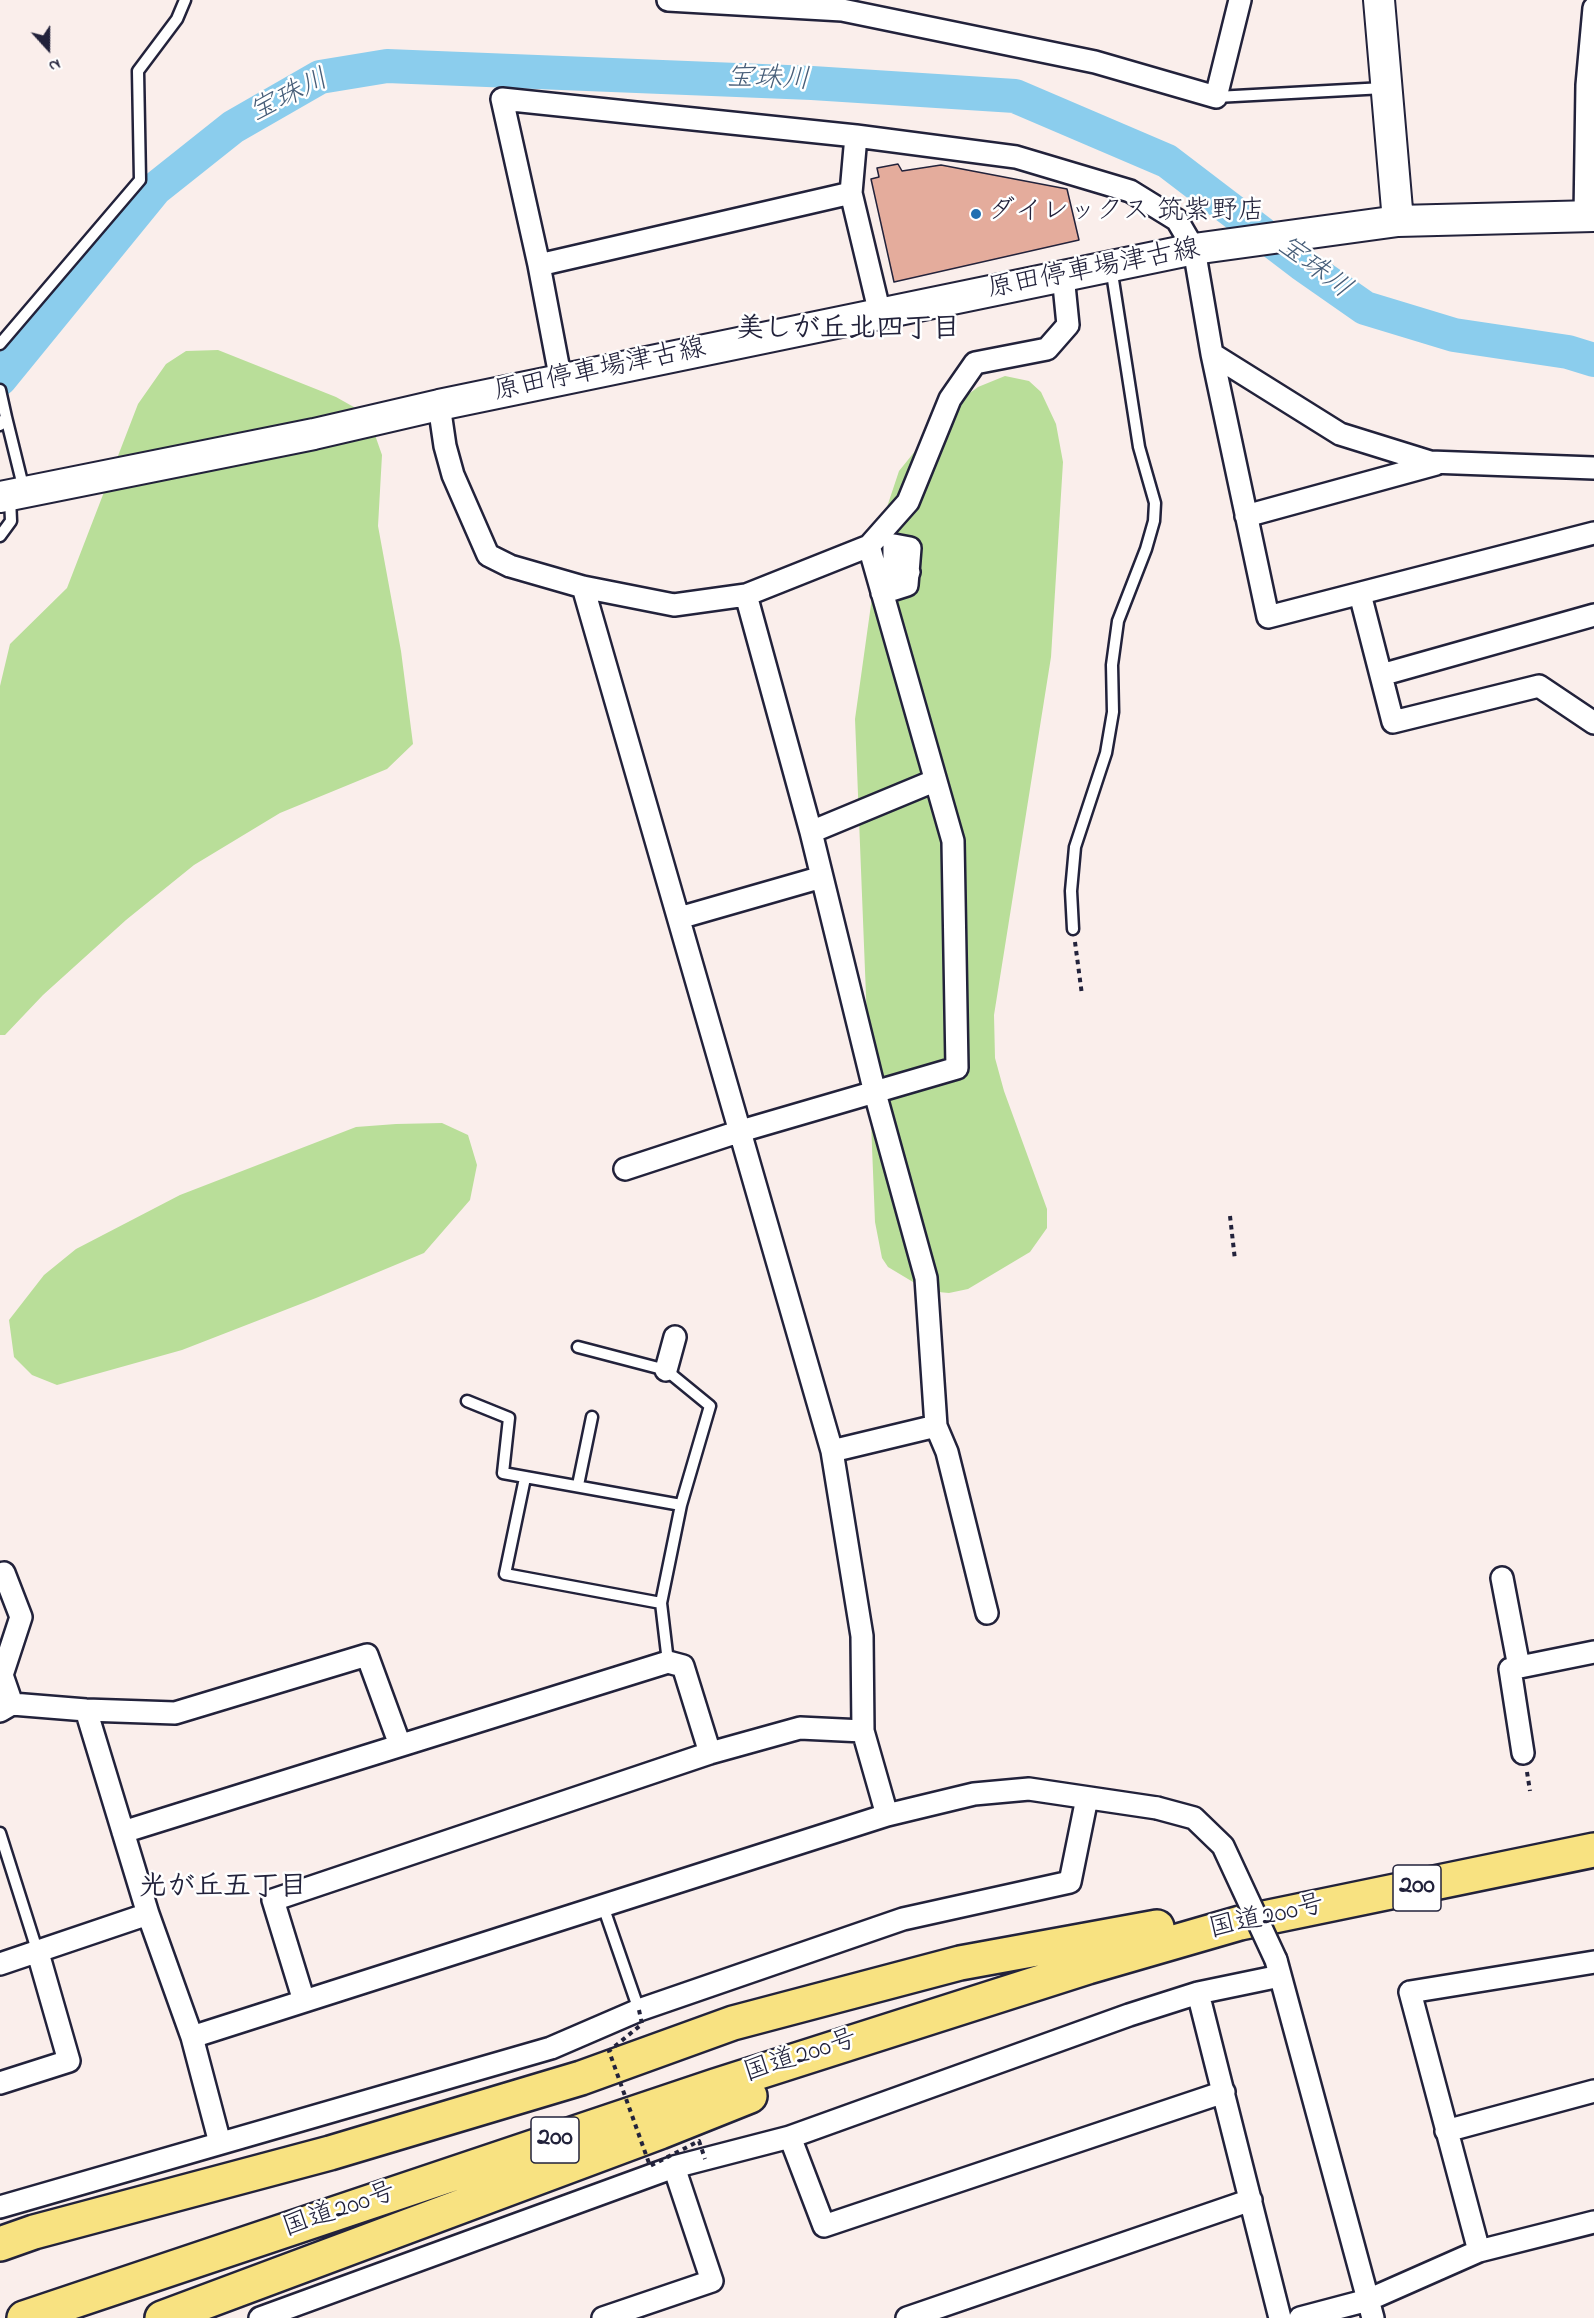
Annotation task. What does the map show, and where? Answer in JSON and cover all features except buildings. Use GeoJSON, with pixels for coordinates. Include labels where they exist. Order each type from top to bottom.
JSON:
{"type":"FeatureCollection","features":[{"type":"Feature","properties":{"kind":"highway","name":"国道200号"},"geometry":{"type":"LineString","coordinates":[[24,2318],[715,2086],[1088,1967],[1240,1923],[1594,1850]]}},
{"type":"Feature","properties":{"kind":"highway"},"geometry":{"type":"LineString","coordinates":[[0,2244],[34,2232],[330,2153],[570,2081],[733,2023],[960,1963],[1163,1926],[1240,1923]]}},
{"type":"Feature","properties":{"kind":"highway"},"geometry":{"type":"LineString","coordinates":[[162,2318],[660,2132],[1088,1967]]}},
{"type":"Feature","properties":{"kind":"main road"},"geometry":{"type":"LineString","coordinates":[[1379,0],[1398,221]]}},
{"type":"Feature","properties":{"kind":"main road","name":"原田停車場津古線"},"geometry":{"type":"LineString","coordinates":[[11,495],[314,434],[440,405],[1063,275],[1203,249],[1398,221],[1589,216]]}},
{"type":"Feature","properties":{"kind":"street"},"geometry":{"type":"LineString","coordinates":[[668,0],[843,5],[1095,62],[1216,97],[1240,0]]}},
{"type":"Feature","properties":{"kind":"street"},"geometry":{"type":"LineString","coordinates":[[1589,216],[1594,8]]}},
{"type":"Feature","properties":{"kind":"street"},"geometry":{"type":"LineString","coordinates":[[561,381],[539,265],[502,99],[856,136],[1016,157],[1130,191],[1177,220],[1203,249],[1212,354],[1268,617],[1594,533]]}},
{"type":"Feature","properties":{"kind":"street"},"geometry":{"type":"LineString","coordinates":[[856,136],[851,193],[880,314]]}},
{"type":"Feature","properties":{"kind":"street"},"geometry":{"type":"LineString","coordinates":[[539,265],[851,193]]}},
{"type":"Feature","properties":{"kind":"street"},"geometry":{"type":"LineString","coordinates":[[440,405],[445,446],[453,475],[488,555],[510,566],[583,587],[674,605],[746,595],[869,546],[908,502],[950,399],[975,363],[1047,349],[1068,325],[1063,275]]}},
{"type":"Feature","properties":{"kind":"street"},"geometry":{"type":"LineString","coordinates":[[1212,354],[1340,434],[1430,462],[1594,468]]}},
{"type":"Feature","properties":{"kind":"street"},"geometry":{"type":"LineString","coordinates":[[1246,516],[1442,462]]}},
{"type":"Feature","properties":{"kind":"street"},"geometry":{"type":"LineString","coordinates":[[625,1169],[741,1131],[957,1068],[953,841],[934,781],[869,546]]}},
{"type":"Feature","properties":{"kind":"street"},"geometry":{"type":"LineString","coordinates":[[882,593],[907,585],[909,572]]}},
{"type":"Feature","properties":{"kind":"street"},"geometry":{"type":"LineString","coordinates":[[583,587],[832,1451],[862,1636],[863,1731],[887,1815]]}},
{"type":"Feature","properties":{"kind":"street"},"geometry":{"type":"LineString","coordinates":[[1360,594],[1393,722],[1539,686],[1594,723]]}},
{"type":"Feature","properties":{"kind":"street"},"geometry":{"type":"LineString","coordinates":[[746,595],[811,832],[875,1093],[926,1278],[936,1426],[947,1452],[987,1613]]}},
{"type":"Feature","properties":{"kind":"street"},"geometry":{"type":"LineString","coordinates":[[1381,675],[1594,615]]}},
{"type":"Feature","properties":{"kind":"street"},"geometry":{"type":"LineString","coordinates":[[811,832],[934,781]]}},
{"type":"Feature","properties":{"kind":"street"},"geometry":{"type":"LineString","coordinates":[[680,918],[822,877]]}},
{"type":"Feature","properties":{"kind":"street"},"geometry":{"type":"LineString","coordinates":[[666,1370],[675,1337]]}},
{"type":"Feature","properties":{"kind":"street"},"geometry":{"type":"LineString","coordinates":[[832,1451],[936,1426]]}},
{"type":"Feature","properties":{"kind":"street"},"geometry":{"type":"LineString","coordinates":[[0,1574],[4,1573],[21,1617],[2,1675],[6,1708],[175,1713],[367,1655],[400,1745]]}},
{"type":"Feature","properties":{"kind":"street"},"geometry":{"type":"LineString","coordinates":[[1502,1578],[1519,1667]]}},
{"type":"Feature","properties":{"kind":"street"},"geometry":{"type":"LineString","coordinates":[[1524,1753],[1510,1669],[1594,1652]]}},
{"type":"Feature","properties":{"kind":"street"},"geometry":{"type":"LineString","coordinates":[[123,1832],[668,1662],[683,1666],[710,1753]]}},
{"type":"Feature","properties":{"kind":"street"},"geometry":{"type":"LineString","coordinates":[[86,1710],[148,1914],[192,2037],[220,2143]]}},
{"type":"Feature","properties":{"kind":"street"},"geometry":{"type":"LineString","coordinates":[[304,2001],[273,1900],[710,1753],[800,1728],[863,1731]]}},
{"type":"Feature","properties":{"kind":"street"},"geometry":{"type":"LineString","coordinates":[[192,2037],[887,1815],[974,1794],[1029,1789],[1157,1808],[1194,1818],[1223,1846],[1278,1968],[1371,2309]]}},
{"type":"Feature","properties":{"kind":"street"},"geometry":{"type":"LineString","coordinates":[[0,2207],[551,2048],[639,2010],[903,1919],[1070,1882],[1087,1798]]}},
{"type":"Feature","properties":{"kind":"street"},"geometry":{"type":"LineString","coordinates":[[0,1964],[148,1914]]}},
{"type":"Feature","properties":{"kind":"street"},"geometry":{"type":"LineString","coordinates":[[0,2083],[69,2061],[38,1953]]}},
{"type":"Feature","properties":{"kind":"street"},"geometry":{"type":"LineString","coordinates":[[1479,2251],[1410,1992],[1594,1962]]}},
{"type":"Feature","properties":{"kind":"street"},"geometry":{"type":"LineString","coordinates":[[260,2318],[674,2167],[790,2137],[1129,2014],[1278,1968]]}},
{"type":"Feature","properties":{"kind":"street"},"geometry":{"type":"LineString","coordinates":[[1198,1993],[1280,2318]]}},
{"type":"Feature","properties":{"kind":"street"},"geometry":{"type":"LineString","coordinates":[[1446,2131],[1594,2091]]}},
{"type":"Feature","properties":{"kind":"street"},"geometry":{"type":"LineString","coordinates":[[790,2137],[824,2226],[1224,2092]]}},
{"type":"Feature","properties":{"kind":"street"},"geometry":{"type":"LineString","coordinates":[[603,2318],[712,2281],[674,2167]]}},
{"type":"Feature","properties":{"kind":"street"},"geometry":{"type":"LineString","coordinates":[[907,2318],[1251,2200]]}},
{"type":"Feature","properties":{"kind":"street"},"geometry":{"type":"LineString","coordinates":[[1300,2318],[1371,2309],[1479,2251],[1594,2222]]}},
{"type":"Feature","properties":{"kind":"lane"},"geometry":{"type":"LineString","coordinates":[[0,344],[140,180],[138,71],[177,19],[185,0]]}},
{"type":"Feature","properties":{"kind":"lane"},"geometry":{"type":"LineString","coordinates":[[1216,97],[1387,88]]}},
{"type":"Feature","properties":{"kind":"lane"},"geometry":{"type":"LineString","coordinates":[[1073,929],[1071,891],[1075,847],[1106,753],[1113,712],[1112,665],[1118,621],[1146,549],[1154,521],[1155,503],[1139,447],[1111,267]]}},
{"type":"Feature","properties":{"kind":"lane"},"geometry":{"type":"LineString","coordinates":[[0,390],[11,495],[11,521],[0,536]]}},
{"type":"Feature","properties":{"kind":"lane"},"geometry":{"type":"LineString","coordinates":[[578,1347],[666,1370],[710,1406],[681,1505],[662,1603],[668,1662]]}},
{"type":"Feature","properties":{"kind":"lane"},"geometry":{"type":"LineString","coordinates":[[467,1401],[509,1418],[503,1473],[681,1505]]}},
{"type":"Feature","properties":{"kind":"lane"},"geometry":{"type":"LineString","coordinates":[[578,1485],[592,1417]]}},
{"type":"Feature","properties":{"kind":"lane"},"geometry":{"type":"LineString","coordinates":[[525,1478],[505,1574],[662,1603]]}},
{"type":"Feature","properties":{"kind":"lane"},"geometry":{"type":"LineString","coordinates":[[0,1833],[38,1953]]}},
{"type":"Feature","properties":{"kind":"lane"},"geometry":{"type":"LineString","coordinates":[[603,1906],[639,2010]]}},
{"type":"Feature","properties":{"kind":"path"},"geometry":{"type":"LineString","coordinates":[[1073,929],[1082,995]]}},
{"type":"Feature","properties":{"kind":"path"},"geometry":{"type":"LineString","coordinates":[[1230,1216],[1235,1260]]}},
{"type":"Feature","properties":{"kind":"path"},"geometry":{"type":"LineString","coordinates":[[639,2010],[642,2024],[609,2051],[650,2166],[699,2141],[705,2159]]}},
{"type":"Feature","properties":{"kind":"green space"},"geometry":{"type":"Polygon","coordinates":[[[218,350],[336,397],[368,415],[382,455],[378,526],[401,651],[413,744],[387,769],[280,813],[194,865],[126,920],[43,995],[5,1035],[0,1035],[0,686],[10,644],[67,588],[138,404],[166,364],[186,351],[218,350]]]}},
{"type":"Feature","properties":{"kind":"green space"},"geometry":{"type":"Polygon","coordinates":[[[1005,376],[1029,381],[1041,392],[1056,424],[1063,462],[1051,657],[994,1015],[995,1058],[1004,1091],[1047,1209],[1047,1228],[1030,1252],[968,1289],[949,1293],[928,1291],[888,1267],[882,1258],[875,1222],[855,719],[883,519],[899,471],[949,409],[978,387],[1005,376]]]}},
{"type":"Feature","properties":{"kind":"green space"},"geometry":{"type":"Polygon","coordinates":[[[442,1123],[468,1135],[477,1165],[470,1200],[424,1253],[182,1350],[57,1385],[32,1375],[14,1357],[9,1320],[44,1275],[76,1249],[180,1195],[356,1127],[442,1123]]]}},
{"type":"Feature","properties":{"kind":"waterway","name":"宝珠川"},"geometry":{"type":"LineString","coordinates":[[0,379],[155,189],[233,127],[320,77],[387,66],[812,83],[1015,96],[1167,161],[1302,264],[1365,308],[1454,335],[1568,352],[1594,360]]}},
{"type":"Feature","properties":{"kind":"place","name":"ダイレックス 筑紫野店"},"geometry":{"type":"Point","coordinates":[976,214]}},
{"type":"Feature","properties":{"kind":"district","name":"美しが丘北四丁目"},"geometry":{"type":"Point","coordinates":[848,331]}},
{"type":"Feature","properties":{"kind":"district","name":"光が丘五丁目"},"geometry":{"type":"Point","coordinates":[223,1889]}}]}
